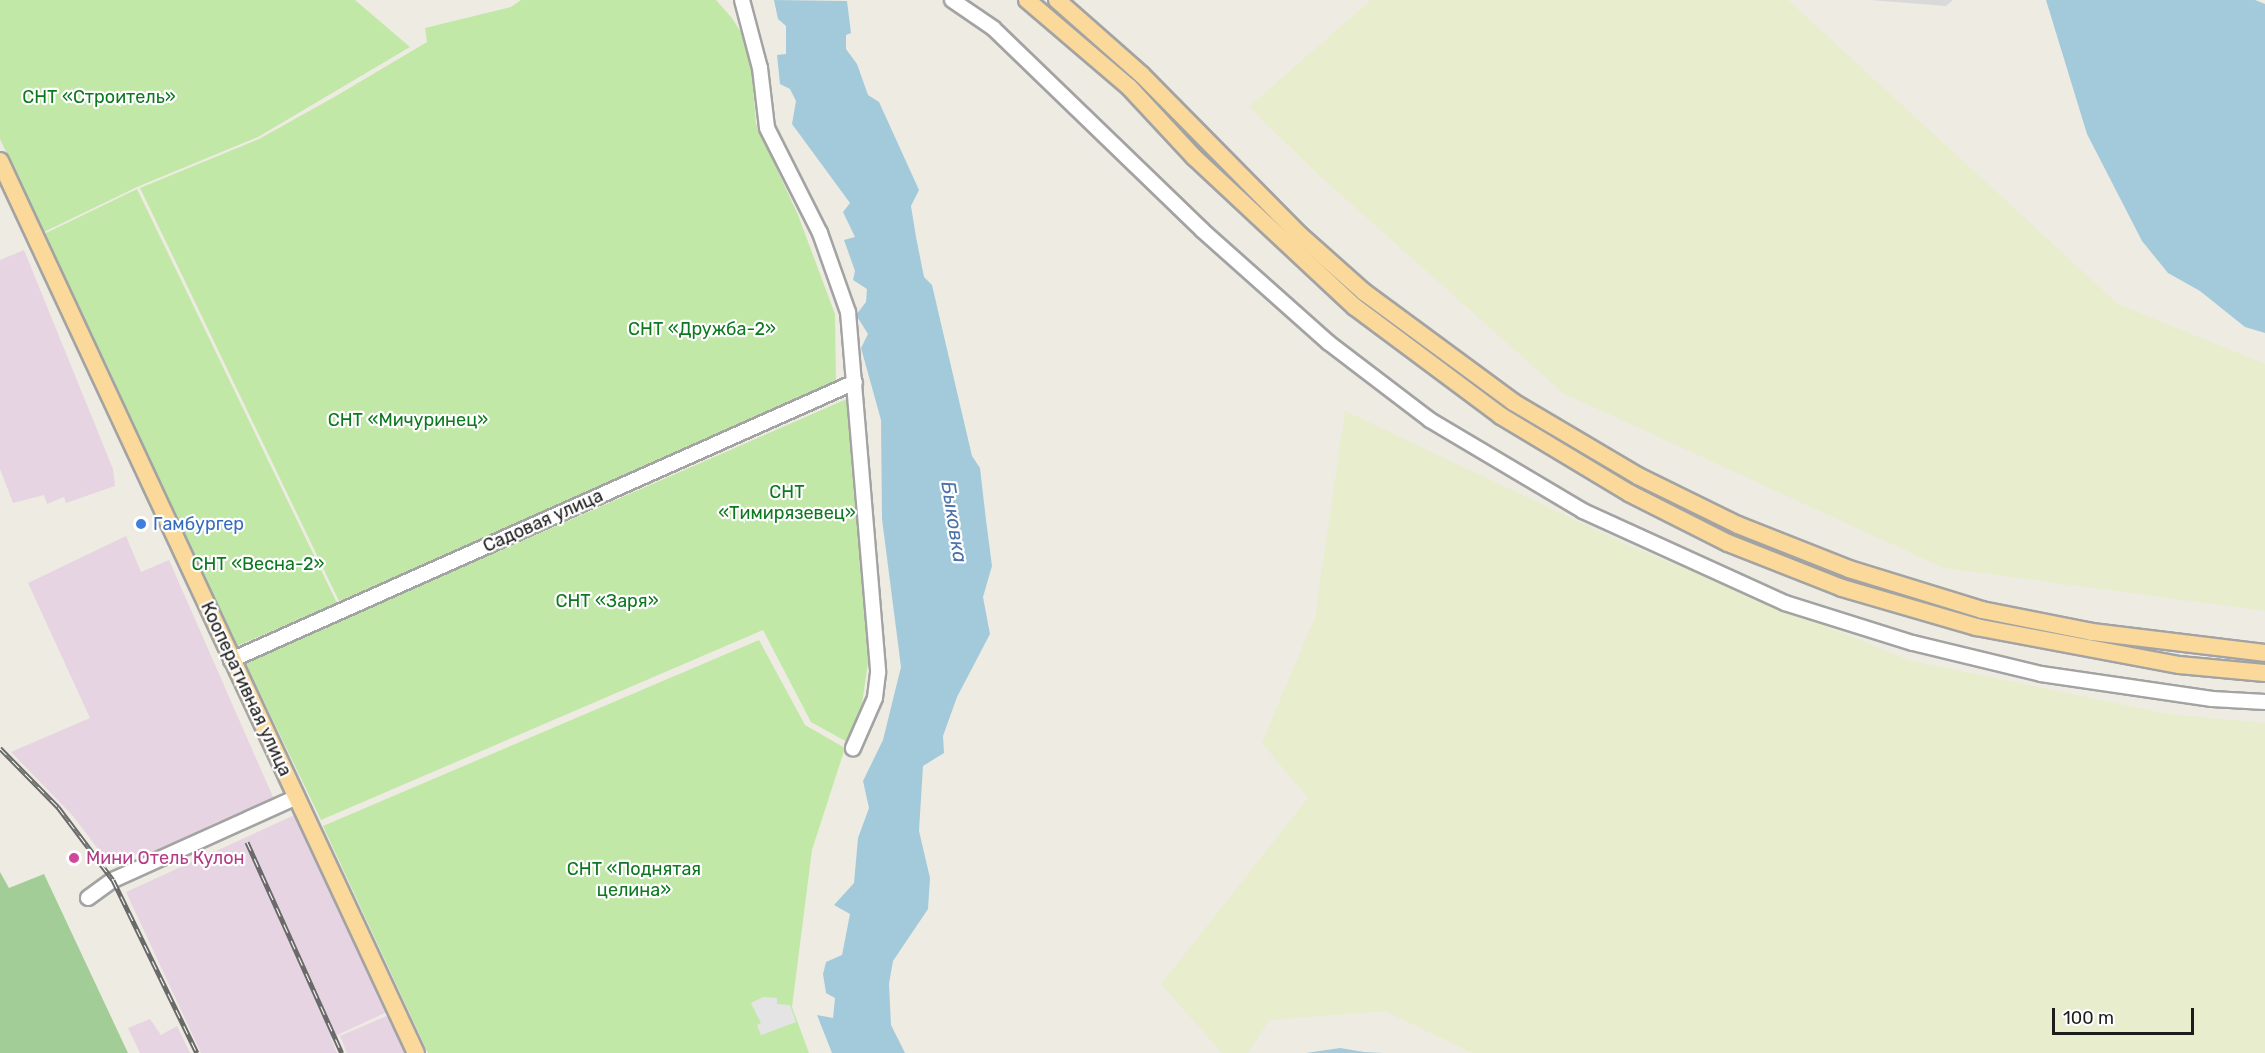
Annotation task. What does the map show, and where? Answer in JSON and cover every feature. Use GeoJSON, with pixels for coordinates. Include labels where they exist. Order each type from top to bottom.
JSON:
{"type":"FeatureCollection","features":[{"type":"Feature","properties":{"kind":"main road"},"geometry":{"type":"LineString","coordinates":[[1027,0],[1129,87],[1254,215],[1354,307],[1501,416],[1629,493],[1728,543],[1832,584],[1976,627],[2145,660],[2265,673]]}},
{"type":"Feature","properties":{"kind":"main road"},"geometry":{"type":"LineString","coordinates":[[1057,0],[1142,75],[1300,235],[1364,292],[1513,402],[1638,476],[1738,525],[1827,560],[1982,610],[2092,632],[2265,653]]}},
{"type":"Feature","properties":{"kind":"main road","name":"Кооперативная улица"},"geometry":{"type":"LineString","coordinates":[[0,161],[416,1053]]}},
{"type":"Feature","properties":{"kind":"street"},"geometry":{"type":"LineString","coordinates":[[742,0],[760,68],[767,128],[820,233],[848,312],[878,673],[875,698],[853,748]]}},
{"type":"Feature","properties":{"kind":"street"},"geometry":{"type":"LineString","coordinates":[[952,0],[993,28],[1202,230],[1329,343],[1430,420],[1583,511],[1785,603],[1913,643],[2041,674],[2212,699],[2265,702]]}},
{"type":"Feature","properties":{"kind":"street","name":"Садовая улица"},"geometry":{"type":"LineString","coordinates":[[231,660],[855,382]]}},
{"type":"Feature","properties":{"kind":"street"},"geometry":{"type":"LineString","coordinates":[[88,898],[113,880],[297,797]]}},
{"type":"Feature","properties":{"kind":"shaded area"},"geometry":{"type":"Polygon","coordinates":[[[1870,0],[1953,0],[1946,6],[1870,0]]]}},
{"type":"Feature","properties":{"kind":"shaded area"},"geometry":{"type":"Polygon","coordinates":[[[24,250],[113,469],[115,486],[66,503],[64,497],[47,504],[44,495],[13,503],[0,469],[0,260],[24,250]]]}},
{"type":"Feature","properties":{"kind":"shaded area"},"geometry":{"type":"Polygon","coordinates":[[[126,536],[141,572],[169,560],[273,797],[256,811],[220,824],[219,821],[149,856],[145,851],[110,865],[73,816],[11,752],[90,718],[28,583],[126,536]]]}},
{"type":"Feature","properties":{"kind":"shaded area"},"geometry":{"type":"Polygon","coordinates":[[[299,813],[389,1011],[331,1038],[337,1053],[201,1053],[126,892],[299,813]]]}},
{"type":"Feature","properties":{"kind":"shaded area"},"geometry":{"type":"Polygon","coordinates":[[[763,997],[777,998],[777,1004],[790,1005],[796,1022],[761,1035],[757,1025],[761,1023],[751,1003],[763,997]]]}},
{"type":"Feature","properties":{"kind":"shaded area"},"geometry":{"type":"Polygon","coordinates":[[[391,1014],[408,1053],[347,1053],[340,1036],[391,1014]]]}},
{"type":"Feature","properties":{"kind":"shaded area"},"geometry":{"type":"Polygon","coordinates":[[[150,1019],[161,1035],[177,1026],[190,1053],[140,1053],[128,1028],[150,1019]]]}},
{"type":"Feature","properties":{"kind":"green space","name":"СНТ «Строитель»"},"geometry":{"type":"Polygon","coordinates":[[[0,0],[355,0],[410,47],[258,137],[137,187],[44,232],[0,139],[0,0]]]}},
{"type":"Feature","properties":{"kind":"green space"},"geometry":{"type":"Polygon","coordinates":[[[521,0],[716,0],[732,18],[750,47],[756,124],[798,215],[835,314],[836,385],[670,462],[339,601],[140,188],[259,139],[336,96],[427,42],[425,28],[511,7],[521,0]]]}},
{"type":"Feature","properties":{"kind":"green space"},"geometry":{"type":"Polygon","coordinates":[[[1371,0],[1788,0],[2118,304],[2265,364],[2265,611],[1944,568],[1563,393],[1321,177],[1249,107],[1371,0]]]}},
{"type":"Feature","properties":{"kind":"green space","name":"СНТ «Весна-2»"},"geometry":{"type":"Polygon","coordinates":[[[137,189],[337,603],[237,646],[44,234],[137,189]]]}},
{"type":"Feature","properties":{"kind":"green space","name":"СНТ «Заря»"},"geometry":{"type":"Polygon","coordinates":[[[849,398],[869,655],[861,711],[847,742],[811,722],[763,630],[321,820],[245,662],[849,398]]]}},
{"type":"Feature","properties":{"kind":"green space"},"geometry":{"type":"Polygon","coordinates":[[[1345,411],[1628,545],[1908,660],[2168,714],[2265,723],[2265,1053],[1472,1053],[1385,1011],[1269,1020],[1248,1053],[1222,1053],[1161,984],[1308,798],[1262,743],[1315,617],[1345,411]]]}},
{"type":"Feature","properties":{"kind":"green space","name":"СНТ «Поднятая целина»"},"geometry":{"type":"Polygon","coordinates":[[[759,640],[805,725],[845,748],[812,850],[792,1007],[809,1053],[428,1053],[323,826],[759,640]]]}},
{"type":"Feature","properties":{"kind":"green space"},"geometry":{"type":"Polygon","coordinates":[[[0,872],[9,888],[44,874],[128,1053],[0,1053],[0,872]]]}},
{"type":"Feature","properties":{"kind":"water","name":"Быковка"},"geometry":{"type":"Polygon","coordinates":[[[774,0],[847,1],[851,33],[846,35],[846,49],[857,64],[868,95],[879,102],[919,190],[911,206],[924,277],[932,285],[972,456],[980,468],[992,566],[983,597],[990,634],[957,697],[943,736],[944,753],[923,766],[919,831],[930,878],[928,909],[893,961],[889,984],[891,1025],[905,1053],[832,1053],[817,1015],[833,1018],[835,998],[826,993],[823,974],[826,962],[842,955],[850,914],[834,905],[854,883],[858,838],[869,808],[863,781],[883,740],[901,667],[882,519],[881,420],[861,348],[868,334],[856,315],[866,302],[867,289],[853,280],[855,271],[844,240],[855,237],[843,212],[850,203],[792,124],[796,101],[790,89],[780,84],[777,55],[786,54],[786,26],[778,19],[774,0]]]}},
{"type":"Feature","properties":{"kind":"water"},"geometry":{"type":"Polygon","coordinates":[[[2046,0],[2255,0],[2265,4],[2265,333],[2245,327],[2200,291],[2168,273],[2142,241],[2087,134],[2046,0]]]}},
{"type":"Feature","properties":{"kind":"water"},"geometry":{"type":"Polygon","coordinates":[[[1340,1048],[1364,1052],[1383,1053],[1306,1053],[1340,1048]]]}},
{"type":"Feature","properties":{"kind":"railway"},"geometry":{"type":"LineString","coordinates":[[0,748],[58,807],[113,880],[197,1053]]}},
{"type":"Feature","properties":{"kind":"railway"},"geometry":{"type":"LineString","coordinates":[[247,842],[342,1053]]}},
{"type":"Feature","properties":{"kind":"place","name":"Гамбургер"},"geometry":{"type":"Point","coordinates":[141,524]}},
{"type":"Feature","properties":{"kind":"place","name":"Мини Отель Кулон"},"geometry":{"type":"Point","coordinates":[74,858]}},
{"type":"Feature","properties":{"kind":"park label","name":"СНТ «Дружба-2»"},"geometry":{"type":"Point","coordinates":[702,329]}},
{"type":"Feature","properties":{"kind":"park label","name":"СНТ «Мичуринец»"},"geometry":{"type":"Point","coordinates":[408,420]}},
{"type":"Feature","properties":{"kind":"park label","name":"СНТ «Тимирязевец»"},"geometry":{"type":"Point","coordinates":[787,503]}}]}
